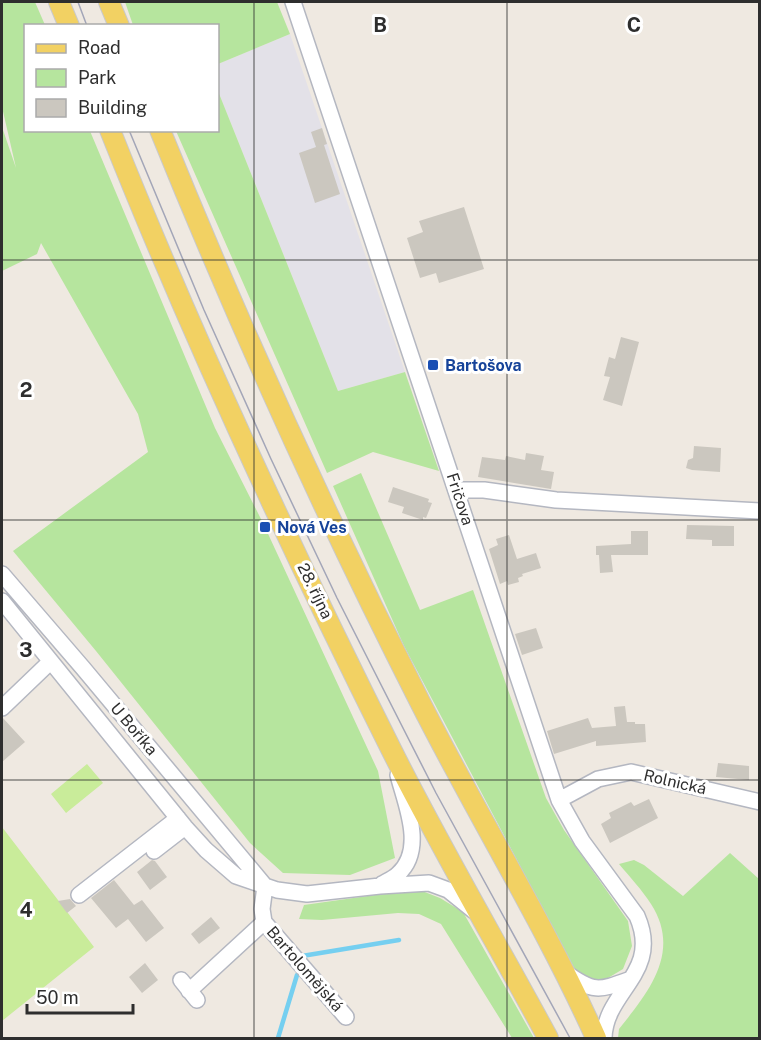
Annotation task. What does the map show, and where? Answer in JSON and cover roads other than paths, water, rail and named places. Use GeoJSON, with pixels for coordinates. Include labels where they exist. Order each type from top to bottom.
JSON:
{"type":"FeatureCollection","features":[{"type":"Feature","properties":{"kind":"main road"},"geometry":{"type":"LineString","coordinates":[[59,2],[68,24]]}},
{"type":"Feature","properties":{"kind":"main road"},"geometry":{"type":"LineString","coordinates":[[109,2],[118,24]]}},
{"type":"Feature","properties":{"kind":"main road","name":"28. října"},"geometry":{"type":"LineString","coordinates":[[111,132],[238,428],[391,750],[478,914],[548,1038]]}},
{"type":"Feature","properties":{"kind":"main road"},"geometry":{"type":"LineString","coordinates":[[161,132],[258,362],[346,552],[431,723],[562,969],[596,1038]]}},
{"type":"Feature","properties":{"kind":"street","name":"Fričova"},"geometry":{"type":"LineString","coordinates":[[293,2],[559,800],[582,841],[630,905],[640,923],[643,937],[639,967],[607,1019],[604,1038]]}},
{"type":"Feature","properties":{"kind":"street"},"geometry":{"type":"LineString","coordinates":[[457,490],[484,490],[567,501],[759,511]]}},
{"type":"Feature","properties":{"kind":"street","name":"U Boříka"},"geometry":{"type":"LineString","coordinates":[[3,578],[83,668],[265,886]]}},
{"type":"Feature","properties":{"kind":"street","name":"U Boříka"},"geometry":{"type":"LineString","coordinates":[[2,601],[182,823],[206,850],[236,876],[277,890],[307,894],[380,886],[435,884],[448,890],[478,914]]}},
{"type":"Feature","properties":{"kind":"street"},"geometry":{"type":"LineString","coordinates":[[2,708],[50,662]]}},
{"type":"Feature","properties":{"kind":"street"},"geometry":{"type":"LineString","coordinates":[[380,886],[401,870],[412,844],[408,813],[391,750]]}},
{"type":"Feature","properties":{"kind":"street","name":"Rolnická"},"geometry":{"type":"LineString","coordinates":[[559,800],[598,779],[631,772],[759,802]]}},
{"type":"Feature","properties":{"kind":"street"},"geometry":{"type":"LineString","coordinates":[[154,851],[182,823]]}},
{"type":"Feature","properties":{"kind":"street"},"geometry":{"type":"LineString","coordinates":[[79,895],[182,823]]}},
{"type":"Feature","properties":{"kind":"street","name":"Bartolomějská"},"geometry":{"type":"LineString","coordinates":[[265,886],[262,909],[264,922],[346,1017]]}},
{"type":"Feature","properties":{"kind":"street","name":"Bartolomějská"},"geometry":{"type":"LineString","coordinates":[[189,990],[264,922]]}},
{"type":"Feature","properties":{"kind":"street"},"geometry":{"type":"LineString","coordinates":[[562,969],[586,986],[595,988],[608,987],[631,979]]}},
{"type":"Feature","properties":{"kind":"waterway"},"geometry":{"type":"LineString","coordinates":[[302,956],[399,940]]}},
{"type":"Feature","properties":{"kind":"waterway"},"geometry":{"type":"LineString","coordinates":[[278,1038],[297,975]]}},
{"type":"Feature","properties":{"kind":"tram line"},"geometry":{"type":"LineString","coordinates":[[78,2],[86,24]]}},
{"type":"Feature","properties":{"kind":"tram line"},"geometry":{"type":"LineString","coordinates":[[130,132],[204,310],[337,598],[436,793],[570,1038]]}},
{"type":"Feature","properties":{"kind":"place","name":"Bartošova"},"geometry":{"type":"Point","coordinates":[433,365]}},
{"type":"Feature","properties":{"kind":"place","name":"Nová Ves"},"geometry":{"type":"Point","coordinates":[265,527]}}]}
